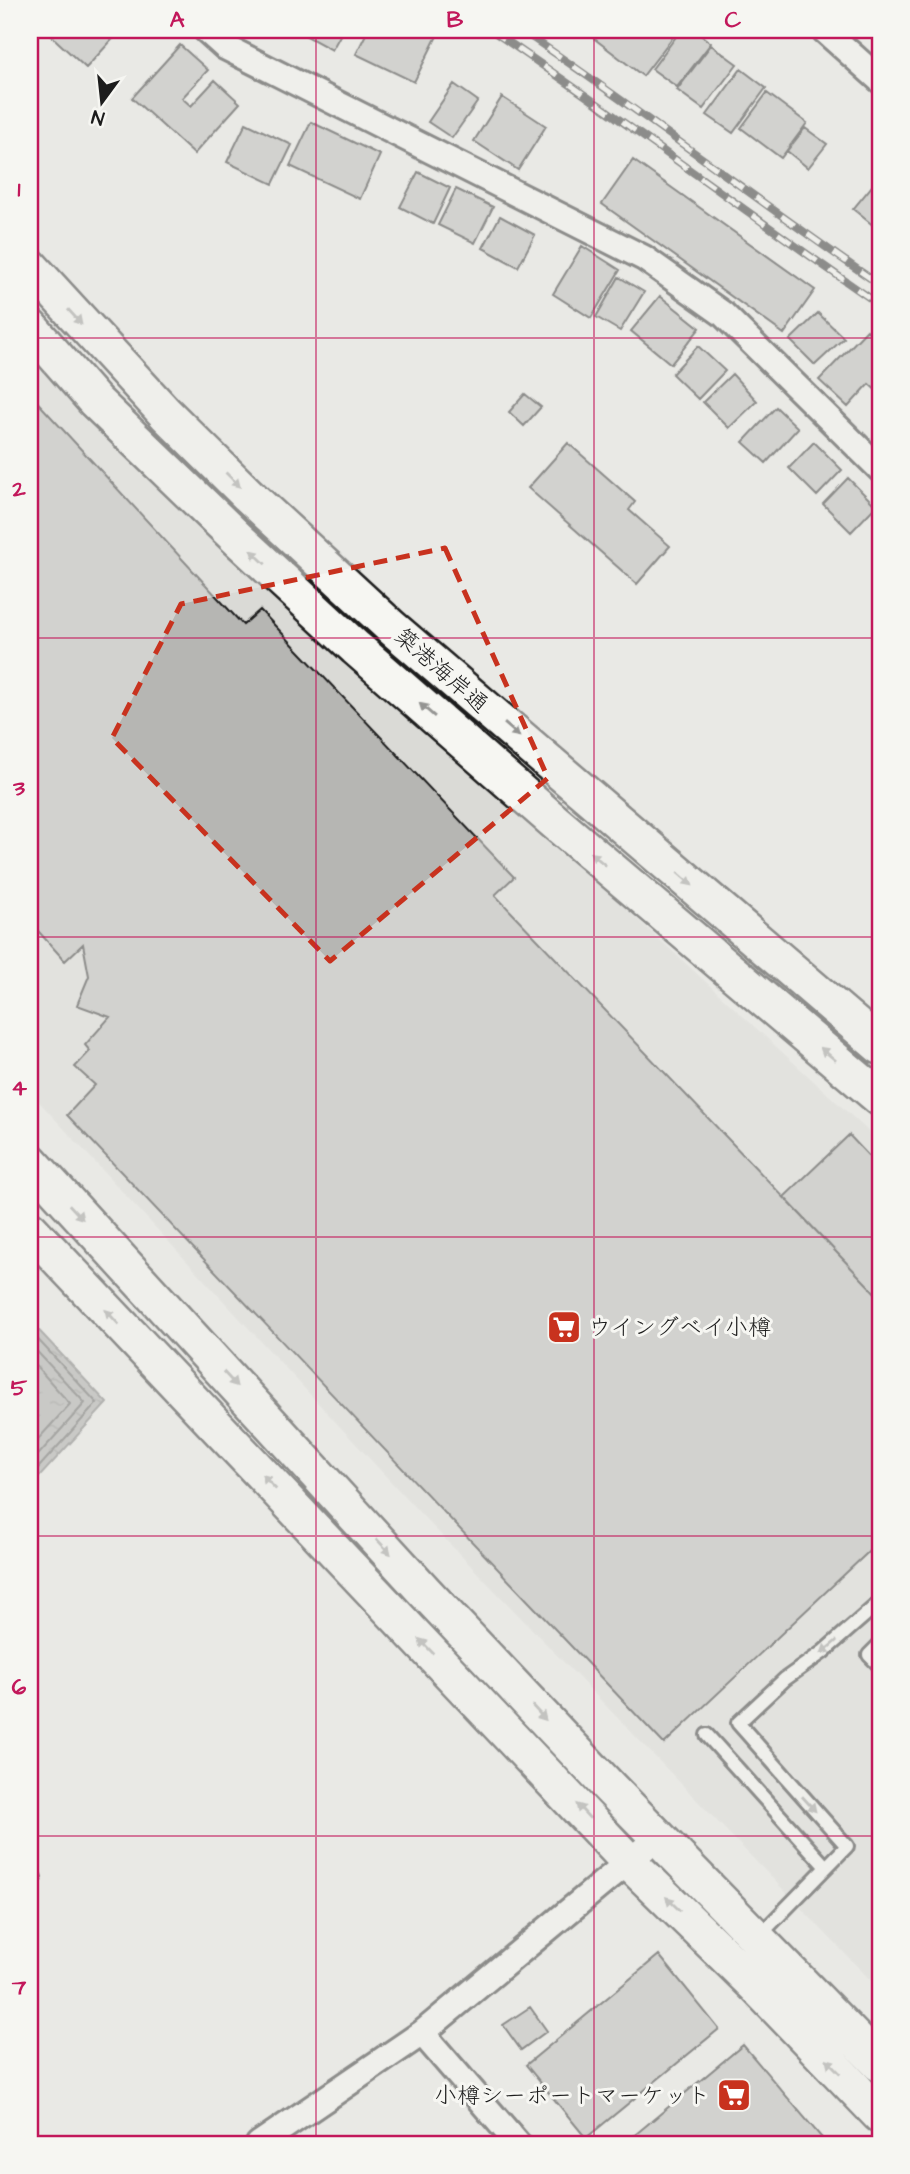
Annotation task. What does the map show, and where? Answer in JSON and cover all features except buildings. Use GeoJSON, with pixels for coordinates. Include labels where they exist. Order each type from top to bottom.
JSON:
{"type":"FeatureCollection","features":[{"type":"Feature","properties":{"kind":"street"},"geometry":{"type":"LineString","coordinates":[[206,30],[225,47],[644,258],[723,313],[880,469]]}},
{"type":"Feature","properties":{"kind":"street"},"geometry":{"type":"LineString","coordinates":[[824,30],[880,80]]}},
{"type":"Feature","properties":{"kind":"street","name":"築港海岸通"},"geometry":{"type":"LineString","coordinates":[[30,266],[166,414],[248,495],[391,627],[880,1046]]}},
{"type":"Feature","properties":{"kind":"street","name":"築港海岸通"},"geometry":{"type":"LineString","coordinates":[[30,327],[95,401],[356,648],[555,822],[880,1098]]}},
{"type":"Feature","properties":{"kind":"street"},"geometry":{"type":"LineString","coordinates":[[30,1161],[416,1582],[657,1838],[880,2064]]}},
{"type":"Feature","properties":{"kind":"street"},"geometry":{"type":"LineString","coordinates":[[30,1229],[629,1862],[757,1987],[880,2115]]}},
{"type":"Feature","properties":{"kind":"street"},"geometry":{"type":"LineString","coordinates":[[259,2144],[422,2033],[657,1838]]}},
{"type":"Feature","properties":{"kind":"street"},"geometry":{"type":"LineString","coordinates":[[422,2033],[518,2144]]}},
{"type":"Feature","properties":{"kind":"lane"},"geometry":{"type":"LineString","coordinates":[[756,1938],[847,1846],[738,1723],[785,1679],[823,1653],[880,1602]]}},
{"type":"Feature","properties":{"kind":"lane"},"geometry":{"type":"LineString","coordinates":[[880,1644],[869,1655],[880,1667]]}},
{"type":"Feature","properties":{"kind":"lane"},"geometry":{"type":"LineString","coordinates":[[707,1735],[826,1867]]}},
{"type":"Feature","properties":{"kind":"highlighted area"},"geometry":{"type":"Polygon","coordinates":[[[445,548],[548,778],[330,961],[112,738],[181,604],[445,548]]]}},
{"type":"Feature","properties":{"kind":"shaded area","name":"ウイングベイ小樽"},"geometry":{"type":"Polygon","coordinates":[[[30,361],[880,1142],[880,1990],[419,1512],[30,1092],[30,361]]]}},
{"type":"Feature","properties":{"kind":"water"},"geometry":{"type":"Polygon","coordinates":[[[30,1321],[107,1403],[30,1487],[30,1321]]]}},
{"type":"Feature","properties":{"kind":"railway"},"geometry":{"type":"LineString","coordinates":[[491,30],[880,305]]}},
{"type":"Feature","properties":{"kind":"railway"},"geometry":{"type":"LineString","coordinates":[[521,30],[880,285]]}},
{"type":"Feature","properties":{"kind":"place","name":"ウイングベイ小樽"},"geometry":{"type":"Point","coordinates":[564,1327]}},
{"type":"Feature","properties":{"kind":"place","name":"小樽シーポートマーケット"},"geometry":{"type":"Point","coordinates":[734,2095]}}]}
